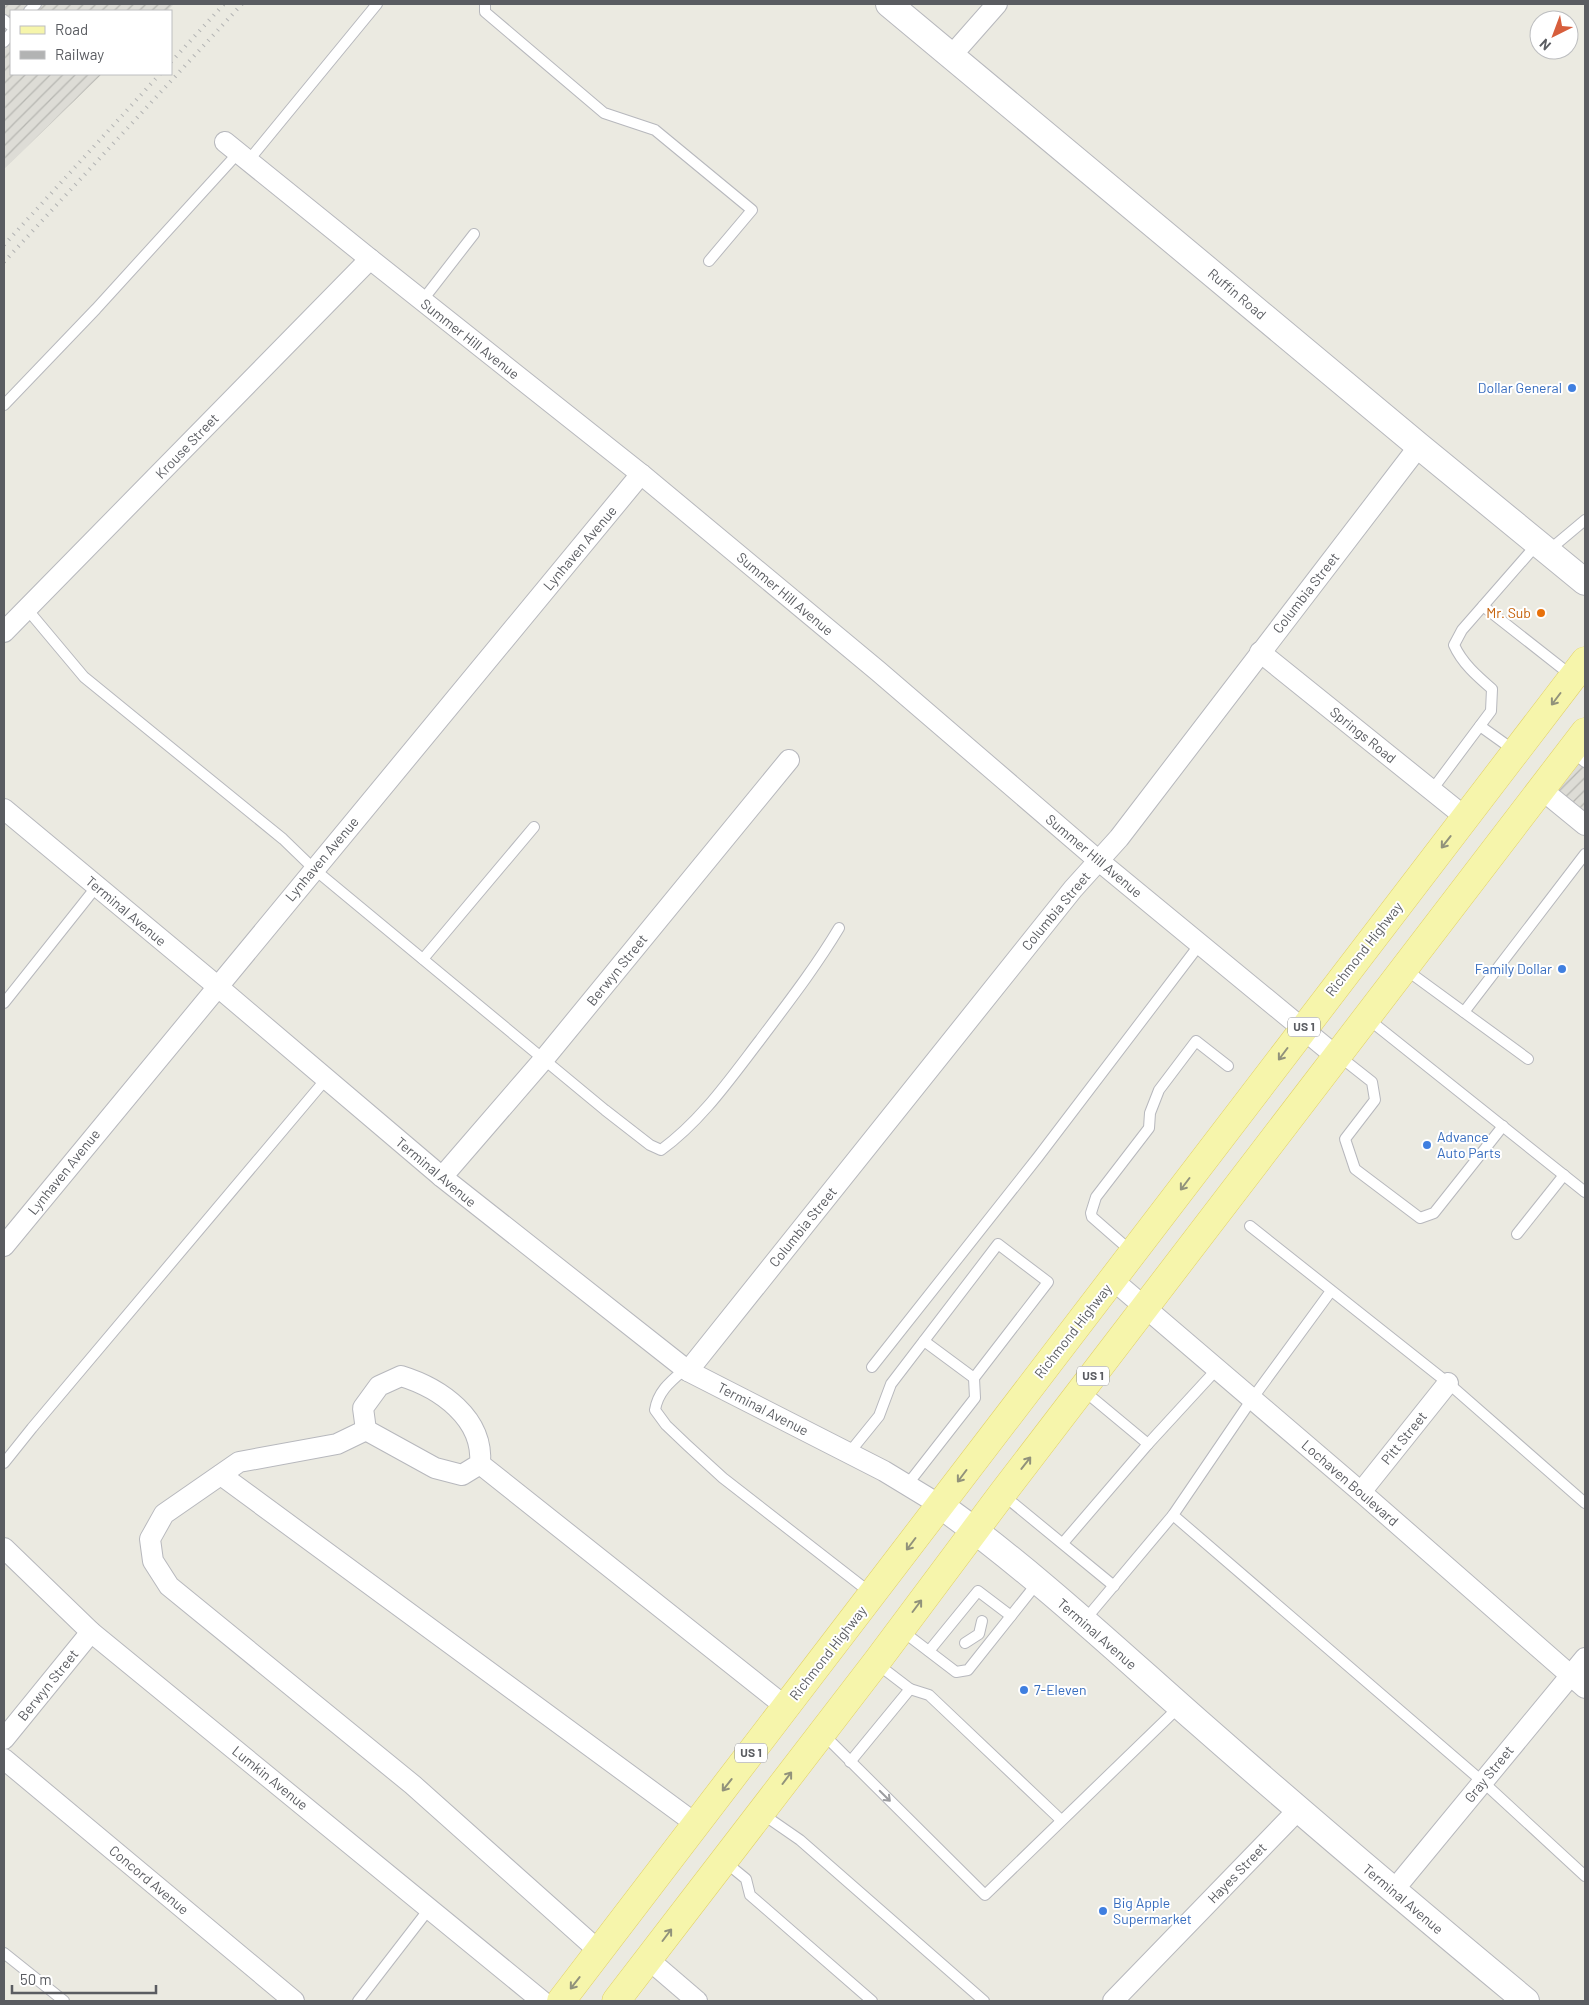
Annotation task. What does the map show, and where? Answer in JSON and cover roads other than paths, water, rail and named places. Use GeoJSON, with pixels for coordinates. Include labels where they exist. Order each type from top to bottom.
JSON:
{"type":"FeatureCollection","features":[{"type":"Feature","properties":{"kind":"main road","name":"Richmond Highway"},"geometry":{"type":"LineString","coordinates":[[561,2001],[1113,1280],[1302,1028],[1579,668]]}},
{"type":"Feature","properties":{"kind":"main road","name":"US 1"},"geometry":{"type":"LineString","coordinates":[[616,2001],[1541,789],[1580,748]]}},
{"type":"Feature","properties":{"kind":"street","name":"Ruffin Road"},"geometry":{"type":"LineString","coordinates":[[889,4],[1418,446],[1585,582]]}},
{"type":"Feature","properties":{"kind":"street"},"geometry":{"type":"LineString","coordinates":[[952,55],[997,4]]}},
{"type":"Feature","properties":{"kind":"street","name":"Summer Hill Avenue"},"geometry":{"type":"LineString","coordinates":[[237,151],[422,301],[641,474],[878,670],[1099,861],[1337,1056]]}},
{"type":"Feature","properties":{"kind":"street","name":"Krouse Street"},"geometry":{"type":"LineString","coordinates":[[4,632],[370,259]]}},
{"type":"Feature","properties":{"kind":"street","name":"Columbia Street"},"geometry":{"type":"LineString","coordinates":[[686,1370],[1073,889],[1099,861],[1418,446]]}},
{"type":"Feature","properties":{"kind":"street","name":"Lynhaven Avenue"},"geometry":{"type":"LineString","coordinates":[[4,1246],[641,474]]}},
{"type":"Feature","properties":{"kind":"street","name":"Springs Road"},"geometry":{"type":"LineString","coordinates":[[1260,652],[1465,817]]}},
{"type":"Feature","properties":{"kind":"street","name":"Berwyn Street"},"geometry":{"type":"LineString","coordinates":[[442,1177],[544,1059],[790,760]]}},
{"type":"Feature","properties":{"kind":"street"},"geometry":{"type":"LineString","coordinates":[[1541,789],[1585,825]]}},
{"type":"Feature","properties":{"kind":"street","name":"Terminal Avenue"},"geometry":{"type":"LineString","coordinates":[[4,809],[442,1177],[686,1370],[849,1453],[907,1485],[940,1505],[975,1530],[1038,1582],[1298,1810],[1526,2001]]}},
{"type":"Feature","properties":{"kind":"street","name":"Lochaven Boulevard"},"geometry":{"type":"LineString","coordinates":[[1113,1280],[1361,1492],[1585,1688]]}},
{"type":"Feature","properties":{"kind":"street"},"geometry":{"type":"LineString","coordinates":[[366,1430],[363,1408],[379,1386],[401,1376],[420,1382],[454,1403],[473,1428],[481,1452],[480,1464]]}},
{"type":"Feature","properties":{"kind":"street","name":"Pitt Street"},"geometry":{"type":"LineString","coordinates":[[1361,1492],[1448,1384]]}},
{"type":"Feature","properties":{"kind":"street"},"geometry":{"type":"LineString","coordinates":[[366,1430],[435,1468],[462,1475],[480,1464]]}},
{"type":"Feature","properties":{"kind":"street"},"geometry":{"type":"LineString","coordinates":[[366,1430],[337,1444],[239,1462],[164,1514],[155,1527],[150,1539],[153,1561],[169,1586],[413,1785],[599,1951]]}},
{"type":"Feature","properties":{"kind":"street"},"geometry":{"type":"LineString","coordinates":[[480,1464],[786,1707]]}},
{"type":"Feature","properties":{"kind":"street"},"geometry":{"type":"LineString","coordinates":[[221,1475],[696,1824]]}},
{"type":"Feature","properties":{"kind":"street","name":"Lumkin Avenue"},"geometry":{"type":"LineString","coordinates":[[4,1548],[91,1632],[542,2001]]}},
{"type":"Feature","properties":{"kind":"street","name":"Berwyn Street"},"geometry":{"type":"LineString","coordinates":[[4,1739],[91,1632]]}},
{"type":"Feature","properties":{"kind":"street","name":"Gray Street"},"geometry":{"type":"LineString","coordinates":[[1393,1890],[1585,1658]]}},
{"type":"Feature","properties":{"kind":"street","name":"Concord Avenue"},"geometry":{"type":"LineString","coordinates":[[4,1759],[294,2001]]}},
{"type":"Feature","properties":{"kind":"street","name":"Hayes Street"},"geometry":{"type":"LineString","coordinates":[[1113,2001],[1298,1810]]}},
{"type":"Feature","properties":{"kind":"street"},"geometry":{"type":"LineString","coordinates":[[648,1959],[697,2001]]}},
{"type":"Feature","properties":{"kind":"lane"},"geometry":{"type":"LineString","coordinates":[[4,405],[96,309],[237,151],[377,4]]}},
{"type":"Feature","properties":{"kind":"lane"},"geometry":{"type":"LineString","coordinates":[[485,4],[485,12],[604,112],[654,130],[752,210],[709,261]]}},
{"type":"Feature","properties":{"kind":"lane"},"geometry":{"type":"LineString","coordinates":[[422,301],[474,234]]}},
{"type":"Feature","properties":{"kind":"lane"},"geometry":{"type":"LineString","coordinates":[[1432,790],[1491,711],[1492,689],[1468,668],[1458,654],[1454,644],[1462,630],[1483,606],[1543,547],[1585,520]]}},
{"type":"Feature","properties":{"kind":"lane"},"geometry":{"type":"LineString","coordinates":[[1483,606],[1579,668]]}},
{"type":"Feature","properties":{"kind":"lane"},"geometry":{"type":"LineString","coordinates":[[27,609],[84,677],[283,839],[314,869],[544,1059],[650,1145],[661,1150],[681,1135],[730,1080],[816,966],[838,928]]}},
{"type":"Feature","properties":{"kind":"lane"},"geometry":{"type":"LineString","coordinates":[[1480,726],[1516,751]]}},
{"type":"Feature","properties":{"kind":"lane"},"geometry":{"type":"LineString","coordinates":[[423,958],[534,827]]}},
{"type":"Feature","properties":{"kind":"lane"},"geometry":{"type":"LineString","coordinates":[[1464,1012],[1585,854]]}},
{"type":"Feature","properties":{"kind":"lane"},"geometry":{"type":"LineString","coordinates":[[4,1003],[97,886]]}},
{"type":"Feature","properties":{"kind":"lane"},"geometry":{"type":"LineString","coordinates":[[872,1367],[1038,1157],[1200,944]]}},
{"type":"Feature","properties":{"kind":"lane"},"geometry":{"type":"LineString","coordinates":[[1405,968],[1528,1059]]}},
{"type":"Feature","properties":{"kind":"lane"},"geometry":{"type":"LineString","coordinates":[[1367,1017],[1585,1192]]}},
{"type":"Feature","properties":{"kind":"lane"},"geometry":{"type":"LineString","coordinates":[[1133,1253],[1092,1217],[1091,1213],[1096,1197],[1150,1128],[1150,1114],[1159,1090],[1196,1041],[1228,1066]]}},
{"type":"Feature","properties":{"kind":"lane"},"geometry":{"type":"LineString","coordinates":[[1337,1056],[1372,1082],[1375,1100],[1345,1138],[1355,1168],[1420,1218],[1434,1214],[1503,1126]]}},
{"type":"Feature","properties":{"kind":"lane"},"geometry":{"type":"LineString","coordinates":[[4,1464],[32,1428],[326,1079]]}},
{"type":"Feature","properties":{"kind":"lane"},"geometry":{"type":"LineString","coordinates":[[1517,1234],[1564,1175]]}},
{"type":"Feature","properties":{"kind":"lane"},"geometry":{"type":"LineString","coordinates":[[1250,1226],[1448,1384],[1585,1504]]}},
{"type":"Feature","properties":{"kind":"lane"},"geometry":{"type":"LineString","coordinates":[[849,1453],[879,1416],[891,1384],[998,1244],[1048,1282],[974,1378],[975,1398],[907,1485]]}},
{"type":"Feature","properties":{"kind":"lane"},"geometry":{"type":"LineString","coordinates":[[1084,1622],[1173,1515],[1252,1399],[1331,1291]]}},
{"type":"Feature","properties":{"kind":"lane"},"geometry":{"type":"LineString","coordinates":[[924,1341],[974,1378]]}},
{"type":"Feature","properties":{"kind":"lane"},"geometry":{"type":"LineString","coordinates":[[1062,1543],[1148,1444],[1217,1369]]}},
{"type":"Feature","properties":{"kind":"lane"},"geometry":{"type":"LineString","coordinates":[[686,1370],[666,1386],[656,1399],[654,1410],[666,1425],[723,1478],[873,1594]]}},
{"type":"Feature","properties":{"kind":"lane"},"geometry":{"type":"LineString","coordinates":[[1082,1390],[1148,1444]]}},
{"type":"Feature","properties":{"kind":"lane"},"geometry":{"type":"LineString","coordinates":[[1002,1494],[1114,1586]]}},
{"type":"Feature","properties":{"kind":"lane"},"geometry":{"type":"LineString","coordinates":[[1173,1515],[1483,1782],[1585,1876]]}},
{"type":"Feature","properties":{"kind":"lane"},"geometry":{"type":"LineString","coordinates":[[900,1629],[956,1672],[968,1670],[1038,1582]]}},
{"type":"Feature","properties":{"kind":"lane"},"geometry":{"type":"LineString","coordinates":[[929,1651],[978,1591],[1011,1616]]}},
{"type":"Feature","properties":{"kind":"lane"},"geometry":{"type":"LineString","coordinates":[[951,1631],[956,1617],[968,1609]]}},
{"type":"Feature","properties":{"kind":"lane"},"geometry":{"type":"LineString","coordinates":[[965,1642],[979,1634],[982,1621]]}},
{"type":"Feature","properties":{"kind":"lane"},"geometry":{"type":"LineString","coordinates":[[979,1634],[990,1643]]}},
{"type":"Feature","properties":{"kind":"lane"},"geometry":{"type":"LineString","coordinates":[[875,1663],[910,1690],[929,1695],[1061,1820]]}},
{"type":"Feature","properties":{"kind":"lane"},"geometry":{"type":"LineString","coordinates":[[850,1762],[910,1690]]}},
{"type":"Feature","properties":{"kind":"lane"},"geometry":{"type":"LineString","coordinates":[[821,1733],[985,1895],[1180,1706]]}},
{"type":"Feature","properties":{"kind":"lane"},"geometry":{"type":"LineString","coordinates":[[760,1812],[800,1840],[984,2001]]}},
{"type":"Feature","properties":{"kind":"lane"},"geometry":{"type":"LineString","coordinates":[[724,1860],[746,1879],[750,1895],[872,2001]]}},
{"type":"Feature","properties":{"kind":"lane"},"geometry":{"type":"LineString","coordinates":[[358,2001],[429,1909]]}},
{"type":"Feature","properties":{"kind":"lane"},"geometry":{"type":"LineString","coordinates":[[4,1953],[64,2001]]}},
{"type":"Feature","properties":{"kind":"railway"},"geometry":{"type":"LineString","coordinates":[[172,61],[224,4]]}},
{"type":"Feature","properties":{"kind":"railway"},"geometry":{"type":"LineString","coordinates":[[4,262],[242,4]]}},
{"type":"Feature","properties":{"kind":"railway"},"geometry":{"type":"LineString","coordinates":[[4,245],[159,75]]}},
{"type":"Feature","properties":{"kind":"place","name":"Dollar General"},"geometry":{"type":"Point","coordinates":[1572,388]}},
{"type":"Feature","properties":{"kind":"place","name":"Mr. Sub"},"geometry":{"type":"Point","coordinates":[1541,613]}},
{"type":"Feature","properties":{"kind":"place","name":"Family Dollar"},"geometry":{"type":"Point","coordinates":[1562,969]}},
{"type":"Feature","properties":{"kind":"place","name":"Advance Auto Parts"},"geometry":{"type":"Point","coordinates":[1427,1145]}},
{"type":"Feature","properties":{"kind":"place","name":"7-Eleven"},"geometry":{"type":"Point","coordinates":[1024,1690]}},
{"type":"Feature","properties":{"kind":"place","name":"Big Apple Supermarket"},"geometry":{"type":"Point","coordinates":[1103,1911]}}]}
